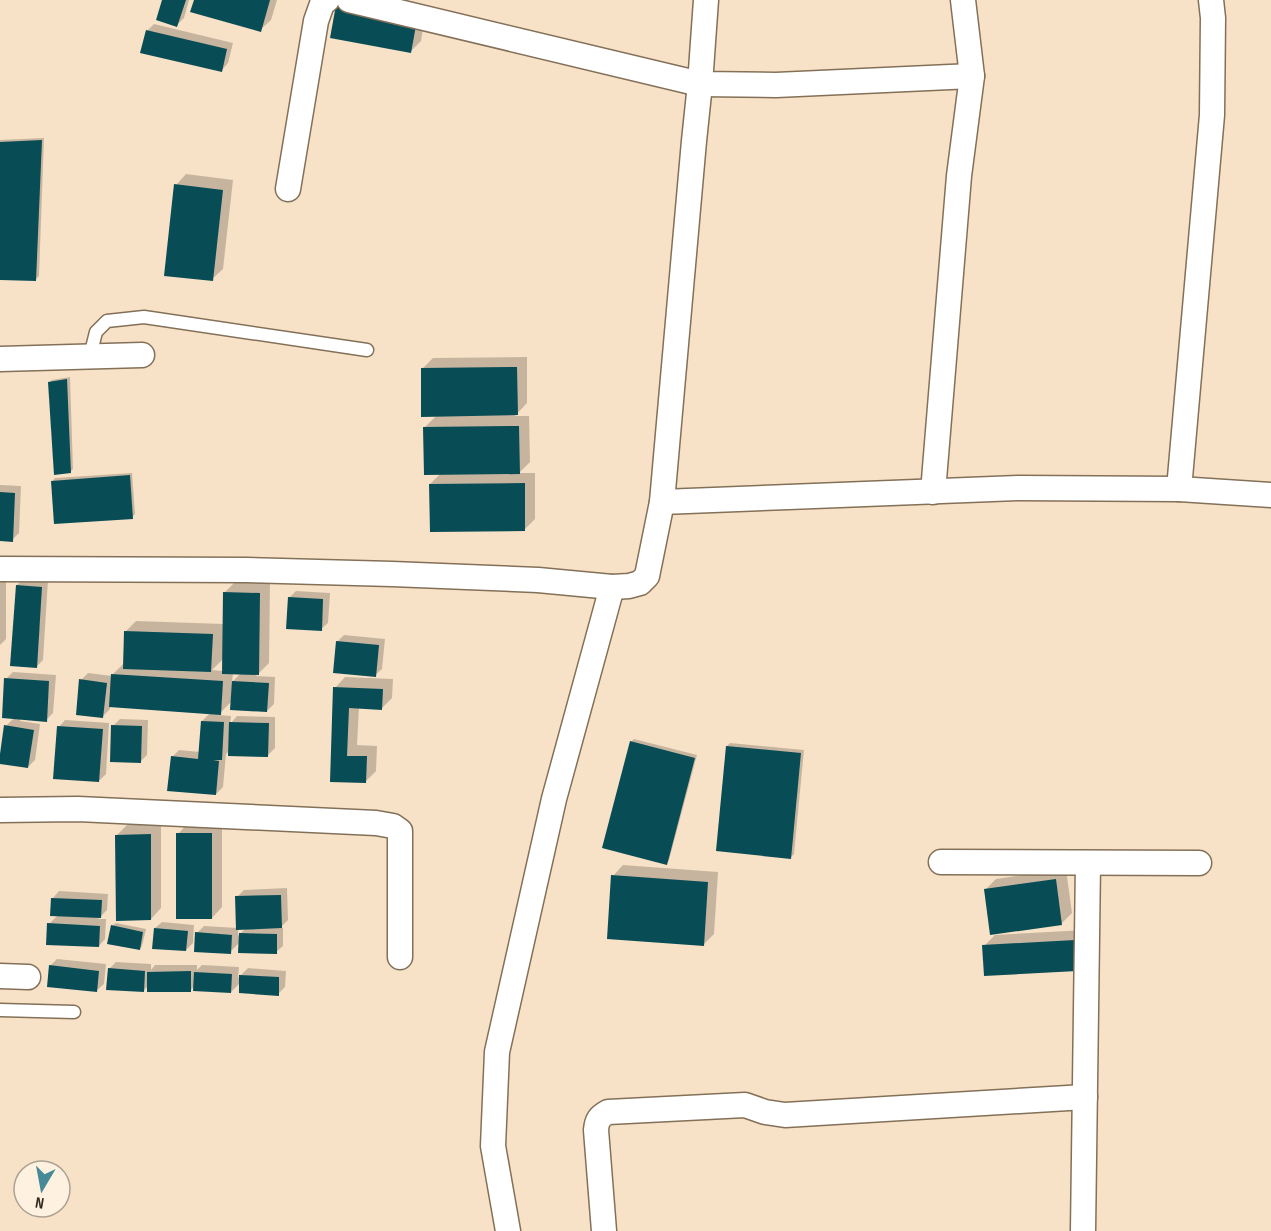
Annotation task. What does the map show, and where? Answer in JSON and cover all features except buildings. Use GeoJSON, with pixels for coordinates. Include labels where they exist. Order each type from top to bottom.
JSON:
{"type":"FeatureCollection","features":[{"type":"Feature","properties":{"kind":"street"},"geometry":{"type":"LineString","coordinates":[[288,189],[316,21],[322,4],[327,0]]}},
{"type":"Feature","properties":{"kind":"street"},"geometry":{"type":"LineString","coordinates":[[349,0],[700,84],[776,85],[972,76]]}},
{"type":"Feature","properties":{"kind":"street"},"geometry":{"type":"LineString","coordinates":[[0,569],[246,570],[392,574],[538,580],[612,587],[640,583],[647,576],[662,502],[706,0]]}},
{"type":"Feature","properties":{"kind":"street"},"geometry":{"type":"LineString","coordinates":[[933,492],[959,176],[972,76],[963,0]]}},
{"type":"Feature","properties":{"kind":"street"},"geometry":{"type":"LineString","coordinates":[[1179,489],[1212,115],[1213,18],[1211,0]]}},
{"type":"Feature","properties":{"kind":"street"},"geometry":{"type":"LineString","coordinates":[[0,359],[142,355]]}},
{"type":"Feature","properties":{"kind":"street"},"geometry":{"type":"LineString","coordinates":[[662,502],[1018,488],[1179,489],[1271,495]]}},
{"type":"Feature","properties":{"kind":"street"},"geometry":{"type":"LineString","coordinates":[[508,1231],[493,1146],[497,1052],[554,799],[612,587]]}},
{"type":"Feature","properties":{"kind":"street"},"geometry":{"type":"LineString","coordinates":[[0,810],[90,810],[376,823],[393,826],[400,831],[400,957]]}},
{"type":"Feature","properties":{"kind":"street"},"geometry":{"type":"LineString","coordinates":[[941,862],[1199,863]]}},
{"type":"Feature","properties":{"kind":"street"},"geometry":{"type":"LineString","coordinates":[[1083,1231],[1088,863]]}},
{"type":"Feature","properties":{"kind":"street"},"geometry":{"type":"LineString","coordinates":[[0,976],[28,977]]}},
{"type":"Feature","properties":{"kind":"street"},"geometry":{"type":"LineString","coordinates":[[604,1231],[596,1130],[600,1116],[608,1112],[746,1105],[765,1112],[785,1115],[1085,1097]]}},
{"type":"Feature","properties":{"kind":"lane"},"geometry":{"type":"LineString","coordinates":[[90,356],[96,332],[107,321],[144,317],[366,350]]}},
{"type":"Feature","properties":{"kind":"lane"},"geometry":{"type":"LineString","coordinates":[[0,1010],[74,1012]]}}]}
